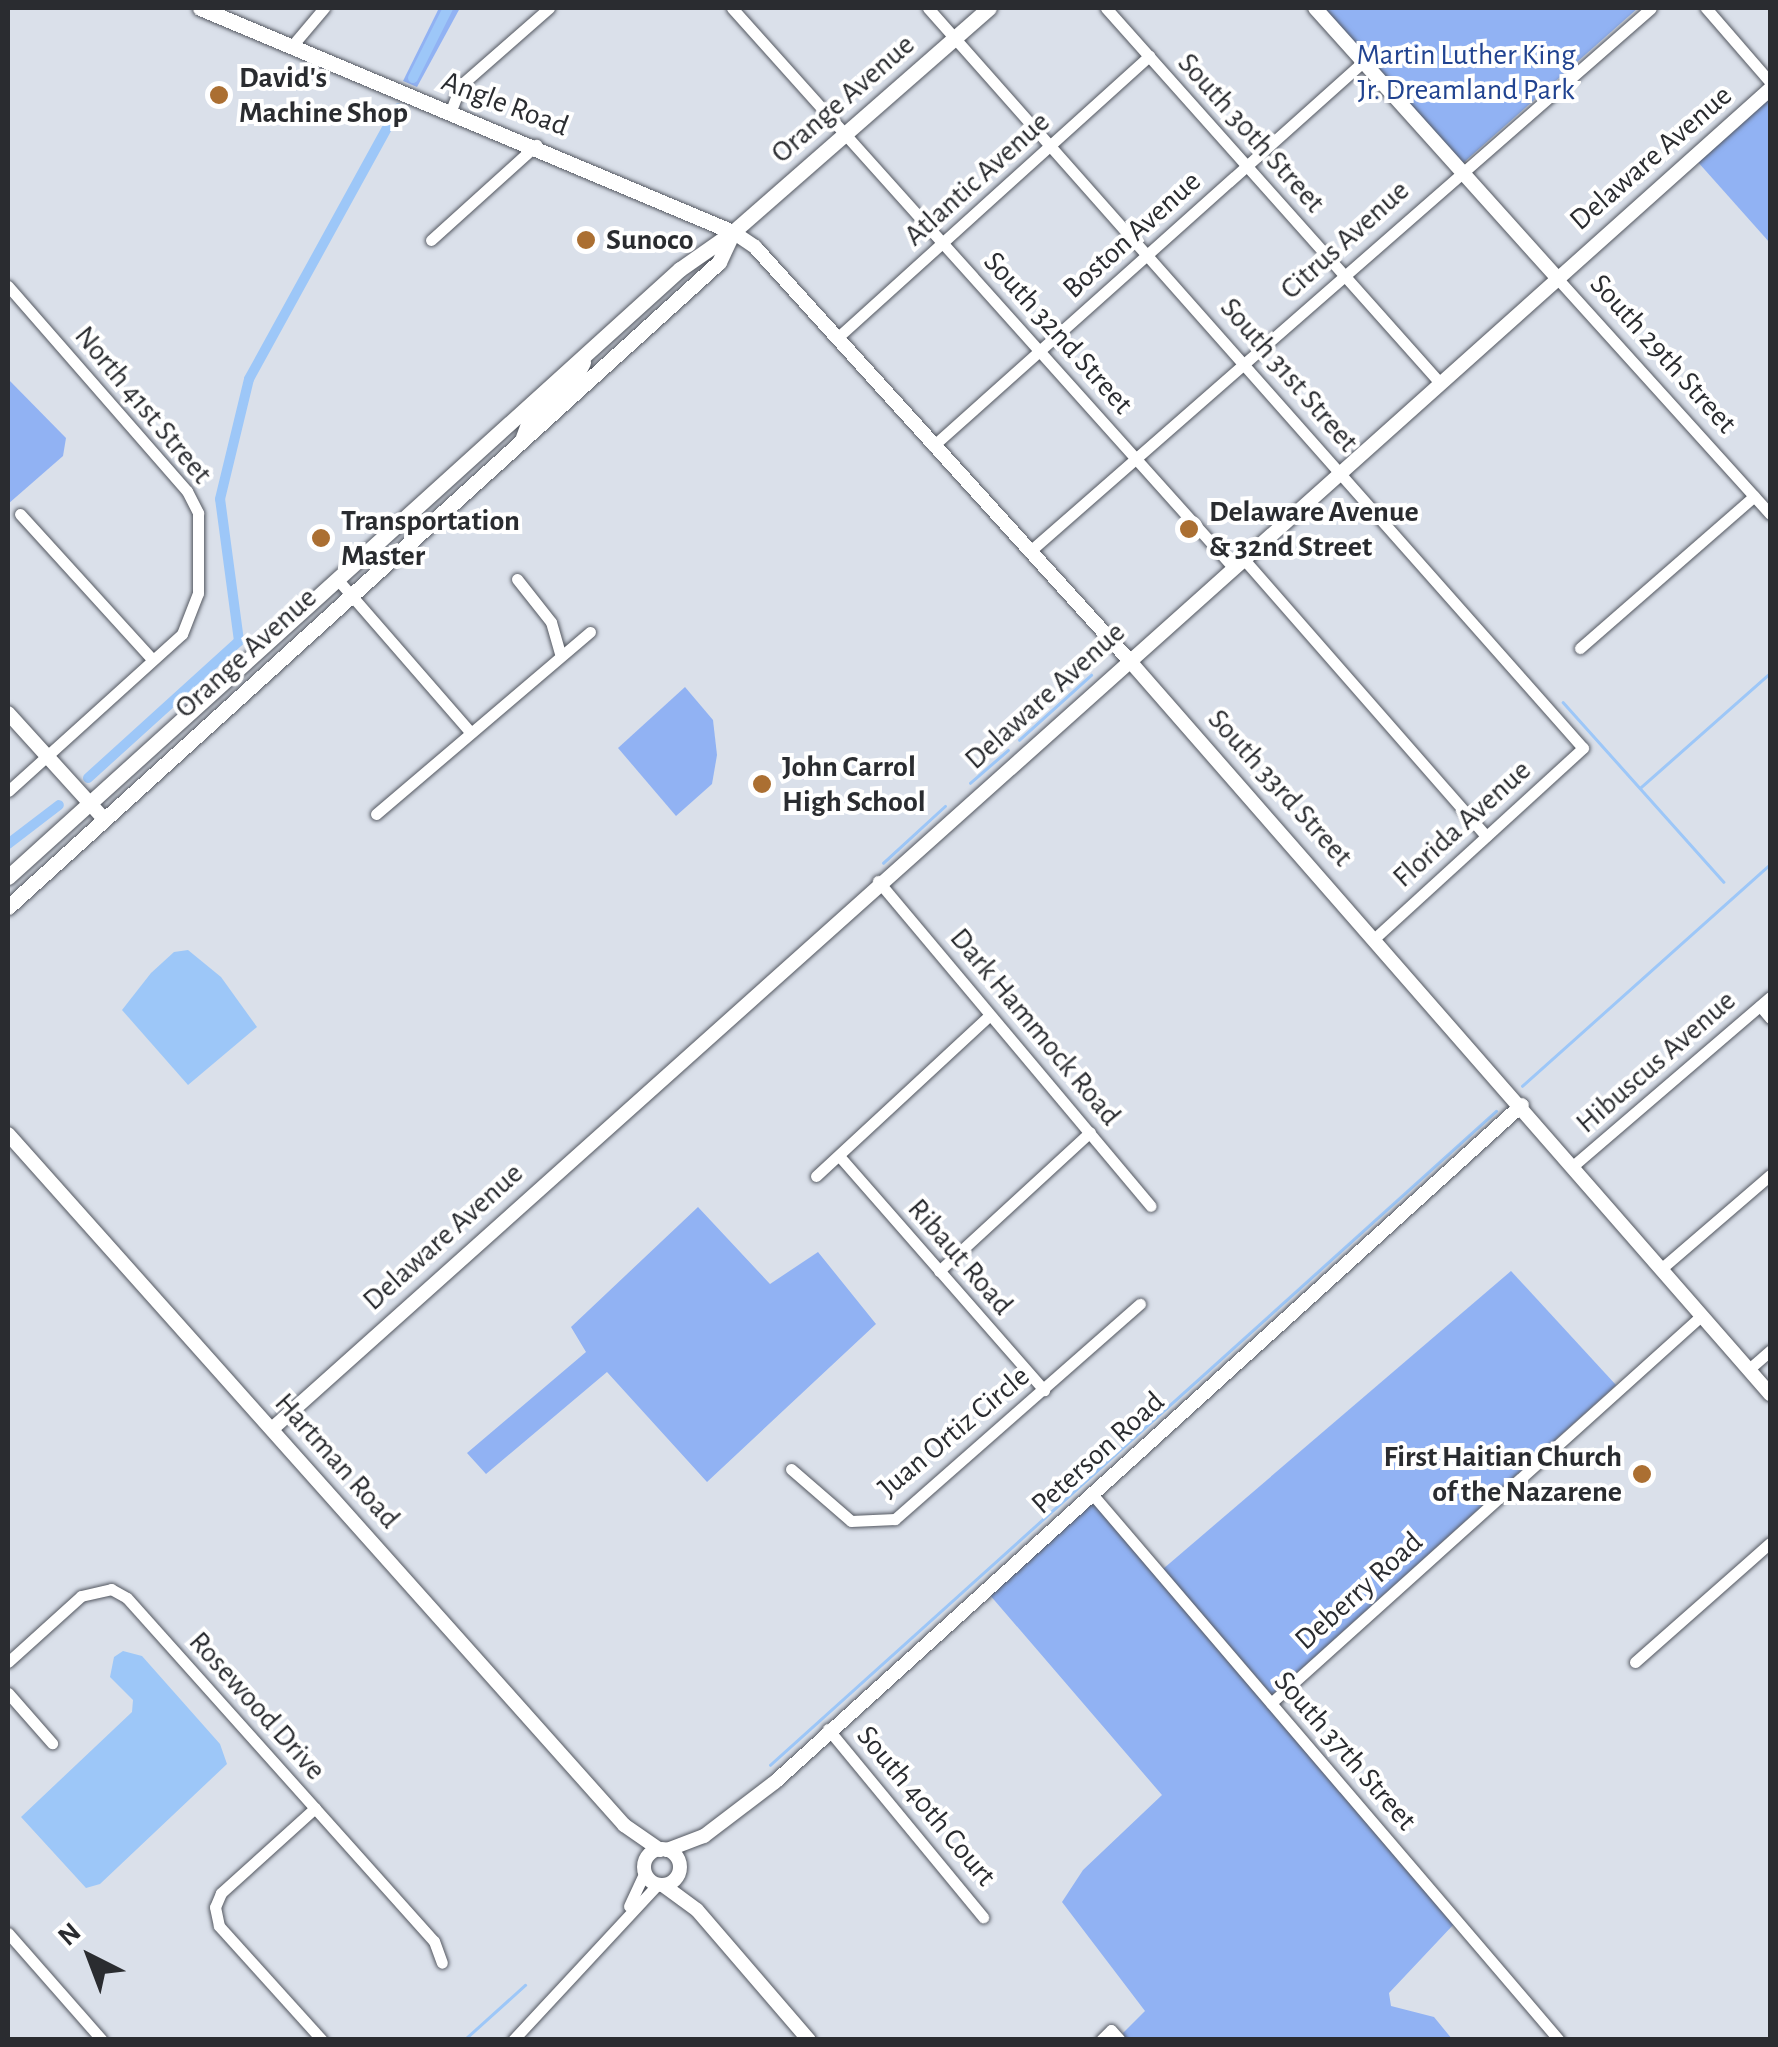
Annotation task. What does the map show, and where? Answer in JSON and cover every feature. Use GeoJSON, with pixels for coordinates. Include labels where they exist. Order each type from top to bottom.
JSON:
{"type":"FeatureCollection","features":[{"type":"Feature","properties":{"kind":"main road","name":"Angle Road"},"geometry":{"type":"LineString","coordinates":[[200,8],[536,145],[733,232]]}},
{"type":"Feature","properties":{"kind":"main road","name":"Orange Avenue"},"geometry":{"type":"LineString","coordinates":[[8,878],[704,248],[733,232],[989,8]]}},
{"type":"Feature","properties":{"kind":"main road","name":"Orange Avenue"},"geometry":{"type":"LineString","coordinates":[[8,907],[719,262],[733,232]]}},
{"type":"Feature","properties":{"kind":"main road"},"geometry":{"type":"LineString","coordinates":[[521,444],[529,421],[579,373],[583,356]]}},
{"type":"Feature","properties":{"kind":"street"},"geometry":{"type":"LineString","coordinates":[[291,47],[324,8]]}},
{"type":"Feature","properties":{"kind":"street"},"geometry":{"type":"LineString","coordinates":[[450,113],[461,85],[549,8]]}},
{"type":"Feature","properties":{"kind":"street","name":"South 32nd Street"},"geometry":{"type":"LineString","coordinates":[[732,8],[1137,459],[1236,561],[1486,836]]}},
{"type":"Feature","properties":{"kind":"street","name":"South 31st Street"},"geometry":{"type":"LineString","coordinates":[[928,8],[1582,748]]}},
{"type":"Feature","properties":{"kind":"street","name":"South 30th Street"},"geometry":{"type":"LineString","coordinates":[[1106,8],[1438,381]]}},
{"type":"Feature","properties":{"kind":"street","name":"South 29th Street"},"geometry":{"type":"LineString","coordinates":[[1315,8],[1770,514]]}},
{"type":"Feature","properties":{"kind":"street","name":"Citrus Avenue"},"geometry":{"type":"LineString","coordinates":[[1029,552],[1650,8]]}},
{"type":"Feature","properties":{"kind":"street"},"geometry":{"type":"LineString","coordinates":[[1706,8],[1770,86]]}},
{"type":"Feature","properties":{"kind":"street","name":"Atlantic Avenue"},"geometry":{"type":"LineString","coordinates":[[837,338],[1149,56]]}},
{"type":"Feature","properties":{"kind":"street","name":"Boston Avenue"},"geometry":{"type":"LineString","coordinates":[[933,446],[1364,61]]}},
{"type":"Feature","properties":{"kind":"street","name":"Delaware Avenue"},"geometry":{"type":"LineString","coordinates":[[272,1428],[878,881],[1770,86]]}},
{"type":"Feature","properties":{"kind":"street"},"geometry":{"type":"LineString","coordinates":[[431,240],[536,145]]}},
{"type":"Feature","properties":{"kind":"street","name":"South 33rd Street"},"geometry":{"type":"LineString","coordinates":[[733,232],[755,246],[1128,659],[1376,937],[1770,1394]]}},
{"type":"Feature","properties":{"kind":"street","name":"North 41st Street"},"geometry":{"type":"LineString","coordinates":[[8,286],[194,502],[196,604],[182,634],[8,791]]}},
{"type":"Feature","properties":{"kind":"street"},"geometry":{"type":"LineString","coordinates":[[1580,648],[1754,496]]}},
{"type":"Feature","properties":{"kind":"street"},"geometry":{"type":"LineString","coordinates":[[20,514],[153,660]]}},
{"type":"Feature","properties":{"kind":"street"},"geometry":{"type":"LineString","coordinates":[[517,579],[551,622],[560,654]]}},
{"type":"Feature","properties":{"kind":"street"},"geometry":{"type":"LineString","coordinates":[[338,580],[470,732]]}},
{"type":"Feature","properties":{"kind":"street"},"geometry":{"type":"LineString","coordinates":[[376,814],[590,632]]}},
{"type":"Feature","properties":{"kind":"street"},"geometry":{"type":"LineString","coordinates":[[8,713],[104,819]]}},
{"type":"Feature","properties":{"kind":"street","name":"Florida Avenue"},"geometry":{"type":"LineString","coordinates":[[1376,937],[1582,748]]}},
{"type":"Feature","properties":{"kind":"street","name":"Dark Hammock Road"},"geometry":{"type":"LineString","coordinates":[[878,881],[988,1017],[1151,1206]]}},
{"type":"Feature","properties":{"kind":"street","name":"Hibuscus Avenue"},"geometry":{"type":"LineString","coordinates":[[1574,1165],[1770,997]]}},
{"type":"Feature","properties":{"kind":"street"},"geometry":{"type":"LineString","coordinates":[[1760,1006],[1770,1018]]}},
{"type":"Feature","properties":{"kind":"street"},"geometry":{"type":"LineString","coordinates":[[816,1176],[988,1017]]}},
{"type":"Feature","properties":{"kind":"street","name":"Peterson Road"},"geometry":{"type":"LineString","coordinates":[[660,1885],[679,1870],[704,1836],[775,1782],[828,1729],[1093,1496],[1522,1105]]}},
{"type":"Feature","properties":{"kind":"street"},"geometry":{"type":"LineString","coordinates":[[939,1271],[1090,1132]]}},
{"type":"Feature","properties":{"kind":"street","name":"Hartman Road"},"geometry":{"type":"LineString","coordinates":[[8,1134],[624,1825],[663,1850],[679,1870]]}},
{"type":"Feature","properties":{"kind":"street","name":"Ribaut Road"},"geometry":{"type":"LineString","coordinates":[[840,1156],[1044,1390]]}},
{"type":"Feature","properties":{"kind":"street"},"geometry":{"type":"LineString","coordinates":[[1662,1268],[1770,1175]]}},
{"type":"Feature","properties":{"kind":"street","name":"Juan Ortiz Circle"},"geometry":{"type":"LineString","coordinates":[[791,1469],[851,1521],[896,1519],[1140,1304]]}},
{"type":"Feature","properties":{"kind":"street","name":"Deberry Road"},"geometry":{"type":"LineString","coordinates":[[1272,1703],[1702,1314]]}},
{"type":"Feature","properties":{"kind":"street"},"geometry":{"type":"LineString","coordinates":[[1749,1369],[1770,1351]]}},
{"type":"Feature","properties":{"kind":"street","name":"South 37th Street"},"geometry":{"type":"LineString","coordinates":[[1093,1496],[1559,2040]]}},
{"type":"Feature","properties":{"kind":"street"},"geometry":{"type":"LineString","coordinates":[[1635,1662],[1770,1543]]}},
{"type":"Feature","properties":{"kind":"street","name":"Rosewood Drive"},"geometry":{"type":"LineString","coordinates":[[8,1662],[81,1596],[111,1589],[127,1598],[434,1941],[442,1962]]}},
{"type":"Feature","properties":{"kind":"street"},"geometry":{"type":"LineString","coordinates":[[8,1693],[52,1744]]}},
{"type":"Feature","properties":{"kind":"street","name":"South 40th Court"},"geometry":{"type":"LineString","coordinates":[[828,1729],[983,1917]]}},
{"type":"Feature","properties":{"kind":"street"},"geometry":{"type":"LineString","coordinates":[[315,1808],[221,1893],[216,1907],[220,1926],[322,2040]]}},
{"type":"Feature","properties":{"kind":"street","name":"Hartman Road"},"geometry":{"type":"LineString","coordinates":[[624,1825],[644,1868],[660,1885]]}},
{"type":"Feature","properties":{"kind":"street","name":"Peterson Road"},"geometry":{"type":"LineString","coordinates":[[663,1850],[704,1836]]}},
{"type":"Feature","properties":{"kind":"street"},"geometry":{"type":"LineString","coordinates":[[627,1910],[644,1868],[663,1850]]}},
{"type":"Feature","properties":{"kind":"street"},"geometry":{"type":"LineString","coordinates":[[679,1870],[697,1910]]}},
{"type":"Feature","properties":{"kind":"street"},"geometry":{"type":"LineString","coordinates":[[514,2040],[627,1910],[660,1885],[697,1910],[809,2040]]}},
{"type":"Feature","properties":{"kind":"street"},"geometry":{"type":"LineString","coordinates":[[8,1934],[102,2040]]}},
{"type":"Feature","properties":{"kind":"street"},"geometry":{"type":"LineString","coordinates":[[1100,2040],[1112,2030],[1120,2040]]}},
{"type":"Feature","properties":{"kind":"green space"},"geometry":{"type":"Polygon","coordinates":[[[439,8],[460,8],[417,87],[403,81],[439,8]]]}},
{"type":"Feature","properties":{"kind":"green space","name":"Martin Luther King Jr. Dreamland Park"},"geometry":{"type":"Polygon","coordinates":[[[1322,8],[1638,8],[1462,164],[1322,8]]]}},
{"type":"Feature","properties":{"kind":"green space"},"geometry":{"type":"Polygon","coordinates":[[[1770,97],[1770,243],[1697,161],[1770,97]]]}},
{"type":"Feature","properties":{"kind":"green space"},"geometry":{"type":"Polygon","coordinates":[[[8,379],[66,438],[63,456],[8,504],[8,379]]]}},
{"type":"Feature","properties":{"kind":"green space"},"geometry":{"type":"Polygon","coordinates":[[[685,687],[713,720],[717,755],[712,784],[676,816],[618,748],[685,687]]]}},
{"type":"Feature","properties":{"kind":"green space"},"geometry":{"type":"Polygon","coordinates":[[[698,1207],[770,1284],[818,1252],[876,1324],[707,1482],[607,1372],[486,1474],[467,1453],[586,1352],[571,1327],[698,1207]]]}},
{"type":"Feature","properties":{"kind":"green space"},"geometry":{"type":"Polygon","coordinates":[[[1511,1271],[1616,1385],[1272,1695],[1163,1569],[1511,1271]]]}},
{"type":"Feature","properties":{"kind":"green space"},"geometry":{"type":"Polygon","coordinates":[[[1093,1503],[1454,1924],[1389,1993],[1391,2006],[1434,2017],[1452,2039],[1125,2039],[1123,2033],[1145,2011],[1062,1902],[1083,1870],[1162,1795],[989,1594],[1093,1503]]]}},
{"type":"Feature","properties":{"kind":"shaded area"},"geometry":{"type":"Polygon","coordinates":[[[188,950],[221,977],[257,1027],[188,1085],[122,1010],[151,973],[174,952],[188,950]]]}},
{"type":"Feature","properties":{"kind":"shaded area"},"geometry":{"type":"Polygon","coordinates":[[[123,1651],[142,1656],[220,1744],[227,1764],[100,1884],[86,1888],[21,1817],[132,1712],[133,1700],[110,1677],[114,1657],[123,1651]]]}},
{"type":"Feature","properties":{"kind":"waterway"},"geometry":{"type":"LineString","coordinates":[[413,78],[448,8]]}},
{"type":"Feature","properties":{"kind":"waterway"},"geometry":{"type":"LineString","coordinates":[[88,778],[239,641],[220,499],[249,379],[398,108]]}},
{"type":"Feature","properties":{"kind":"waterway"},"geometry":{"type":"LineString","coordinates":[[1640,788],[1770,673]]}},
{"type":"Feature","properties":{"kind":"waterway"},"geometry":{"type":"LineString","coordinates":[[1019,740],[1091,675]]}},
{"type":"Feature","properties":{"kind":"waterway"},"geometry":{"type":"LineString","coordinates":[[1563,702],[1724,882]]}},
{"type":"Feature","properties":{"kind":"waterway"},"geometry":{"type":"LineString","coordinates":[[970,783],[1008,750]]}},
{"type":"Feature","properties":{"kind":"waterway"},"geometry":{"type":"LineString","coordinates":[[8,844],[59,805]]}},
{"type":"Feature","properties":{"kind":"waterway"},"geometry":{"type":"LineString","coordinates":[[883,863],[945,806]]}},
{"type":"Feature","properties":{"kind":"waterway"},"geometry":{"type":"LineString","coordinates":[[1522,1086],[1770,864]]}},
{"type":"Feature","properties":{"kind":"waterway"},"geometry":{"type":"LineString","coordinates":[[770,1765],[1496,1111]]}},
{"type":"Feature","properties":{"kind":"waterway"},"geometry":{"type":"LineString","coordinates":[[464,2040],[525,1985]]}},
{"type":"Feature","properties":{"kind":"place","name":"David's Machine Shop"},"geometry":{"type":"Point","coordinates":[219,95]}},
{"type":"Feature","properties":{"kind":"place","name":"Sunoco"},"geometry":{"type":"Point","coordinates":[586,240]}},
{"type":"Feature","properties":{"kind":"place","name":"Delaware Avenue & 32nd Street"},"geometry":{"type":"Point","coordinates":[1189,529]}},
{"type":"Feature","properties":{"kind":"place","name":"Transportation Master"},"geometry":{"type":"Point","coordinates":[321,538]}},
{"type":"Feature","properties":{"kind":"place","name":"John Carrol High School"},"geometry":{"type":"Point","coordinates":[762,784]}},
{"type":"Feature","properties":{"kind":"place","name":"First Haitian Church of the Nazarene"},"geometry":{"type":"Point","coordinates":[1642,1474]}}]}
